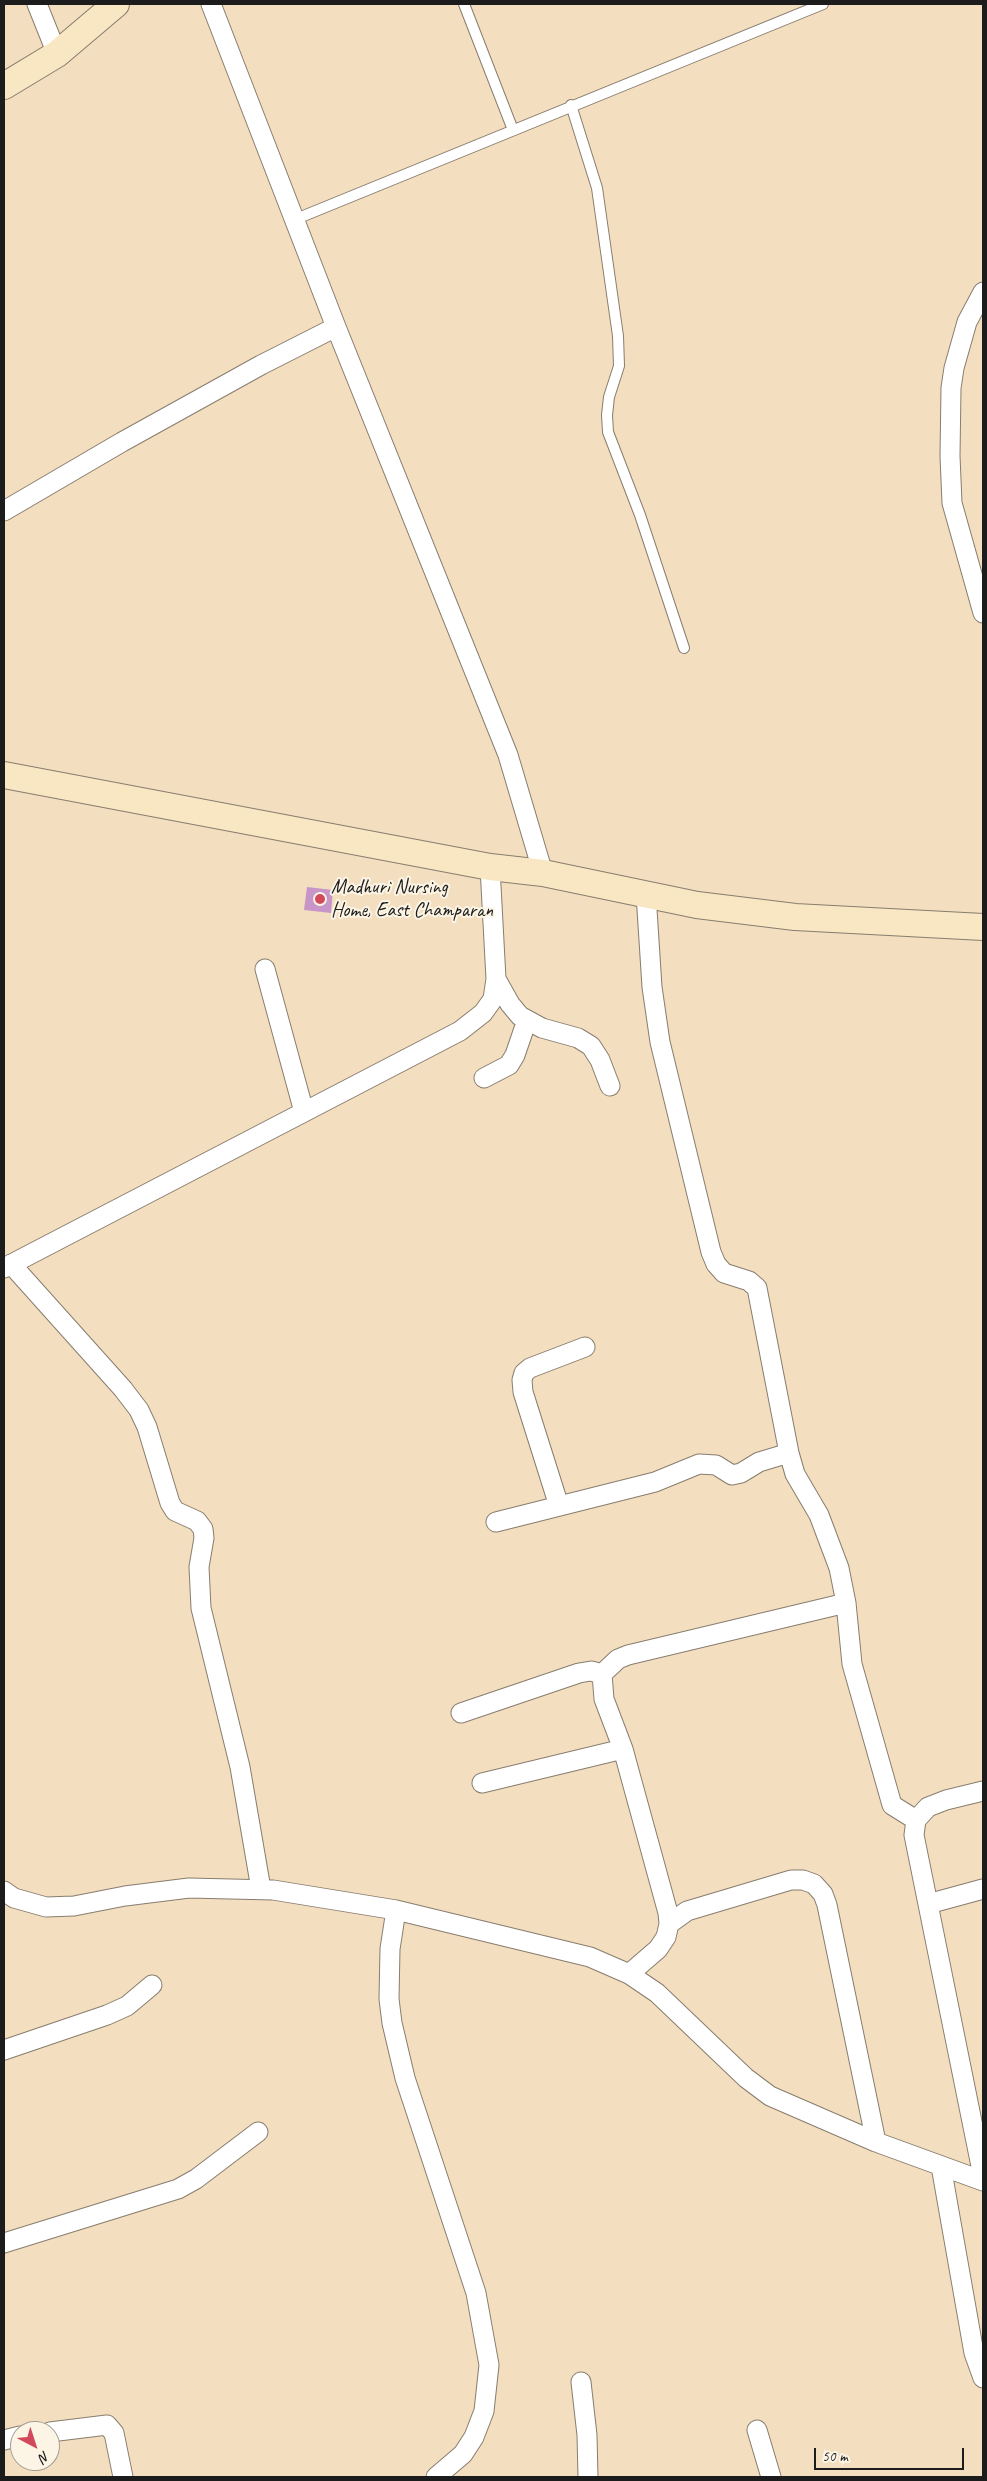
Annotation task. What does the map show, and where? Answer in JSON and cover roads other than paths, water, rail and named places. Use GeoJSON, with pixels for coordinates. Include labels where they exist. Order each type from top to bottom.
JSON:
{"type":"FeatureCollection","features":[{"type":"Feature","properties":{"kind":"street"},"geometry":{"type":"LineString","coordinates":[[37,4],[57,54]]}},
{"type":"Feature","properties":{"kind":"street"},"geometry":{"type":"LineString","coordinates":[[4,86],[57,54],[116,4]]}},
{"type":"Feature","properties":{"kind":"street"},"geometry":{"type":"LineString","coordinates":[[211,4],[296,219],[336,327],[508,755],[543,873]]}},
{"type":"Feature","properties":{"kind":"street"},"geometry":{"type":"LineString","coordinates":[[983,292],[967,322],[952,378],[950,456],[952,502],[983,613]]}},
{"type":"Feature","properties":{"kind":"street"},"geometry":{"type":"LineString","coordinates":[[4,511],[122,442],[336,327]]}},
{"type":"Feature","properties":{"kind":"street"},"geometry":{"type":"LineString","coordinates":[[4,775],[490,867],[543,873],[697,904],[796,917],[983,927]]}},
{"type":"Feature","properties":{"kind":"street"},"geometry":{"type":"LineString","coordinates":[[262,1889],[240,1767],[201,1608],[200,1566],[204,1538],[202,1529],[197,1522],[176,1511],[170,1503],[147,1427],[139,1410],[123,1389],[8,1266],[460,1031],[483,1013],[493,1000],[496,979],[490,867]]}},
{"type":"Feature","properties":{"kind":"street"},"geometry":{"type":"LineString","coordinates":[[646,894],[652,987],[660,1042],[711,1252],[716,1264],[724,1273],[749,1281],[757,1288],[789,1453],[795,1474],[819,1515],[833,1550],[846,1602],[852,1664],[892,1805],[916,1820]]}},
{"type":"Feature","properties":{"kind":"street"},"geometry":{"type":"LineString","coordinates":[[265,969],[304,1112]]}},
{"type":"Feature","properties":{"kind":"street"},"geometry":{"type":"LineString","coordinates":[[496,979],[510,1004],[520,1016],[542,1028],[578,1038],[591,1046],[600,1060],[610,1086]]}},
{"type":"Feature","properties":{"kind":"street"},"geometry":{"type":"LineString","coordinates":[[484,1078],[509,1065],[515,1055],[527,1020]]}},
{"type":"Feature","properties":{"kind":"street"},"geometry":{"type":"LineString","coordinates":[[559,1506],[523,1392],[522,1380],[524,1373],[530,1368],[585,1346]]}},
{"type":"Feature","properties":{"kind":"street"},"geometry":{"type":"LineString","coordinates":[[496,1522],[656,1482],[699,1464],[716,1465],[732,1475],[759,1462],[789,1453]]}},
{"type":"Feature","properties":{"kind":"street"},"geometry":{"type":"LineString","coordinates":[[630,1974],[658,1949],[666,1937],[669,1924],[623,1749],[604,1699],[602,1674],[618,1658],[628,1655],[846,1602]]}},
{"type":"Feature","properties":{"kind":"street"},"geometry":{"type":"LineString","coordinates":[[461,1713],[579,1673],[591,1671],[602,1674]]}},
{"type":"Feature","properties":{"kind":"street"},"geometry":{"type":"LineString","coordinates":[[482,1782],[623,1749]]}},
{"type":"Feature","properties":{"kind":"street"},"geometry":{"type":"LineString","coordinates":[[983,1791],[946,1800],[928,1807],[916,1820],[914,1835],[983,2176]]}},
{"type":"Feature","properties":{"kind":"street"},"geometry":{"type":"LineString","coordinates":[[669,1924],[687,1911],[791,1880],[803,1880],[814,1884],[823,1894],[827,1905],[876,2142]]}},
{"type":"Feature","properties":{"kind":"street"},"geometry":{"type":"LineString","coordinates":[[4,1891],[14,1898],[46,1907],[74,1906],[125,1896],[189,1888],[262,1889],[396,1910],[590,1957],[630,1974],[657,1993],[746,2078],[770,2096],[876,2142],[983,2181]]}},
{"type":"Feature","properties":{"kind":"street"},"geometry":{"type":"LineString","coordinates":[[928,1904],[983,1889]]}},
{"type":"Feature","properties":{"kind":"street"},"geometry":{"type":"LineString","coordinates":[[396,1910],[390,1949],[389,1999],[392,2022],[405,2078],[476,2293],[489,2365],[484,2411],[474,2437],[463,2454],[436,2477]]}},
{"type":"Feature","properties":{"kind":"street"},"geometry":{"type":"LineString","coordinates":[[4,2050],[114,2012],[127,2006],[152,1985]]}},
{"type":"Feature","properties":{"kind":"street"},"geometry":{"type":"LineString","coordinates":[[4,2243],[178,2189],[196,2179],[258,2132]]}},
{"type":"Feature","properties":{"kind":"street"},"geometry":{"type":"LineString","coordinates":[[941,2166],[974,2353],[983,2378]]}},
{"type":"Feature","properties":{"kind":"street"},"geometry":{"type":"LineString","coordinates":[[581,2382],[587,2435],[588,2477]]}},
{"type":"Feature","properties":{"kind":"street"},"geometry":{"type":"LineString","coordinates":[[60,2431],[107,2424],[114,2433],[124,2477]]}},
{"type":"Feature","properties":{"kind":"street"},"geometry":{"type":"LineString","coordinates":[[757,2430],[770,2477]]}},
{"type":"Feature","properties":{"kind":"lane"},"geometry":{"type":"LineString","coordinates":[[464,4],[513,130]]}},
{"type":"Feature","properties":{"kind":"lane"},"geometry":{"type":"LineString","coordinates":[[296,219],[571,105],[823,4]]}},
{"type":"Feature","properties":{"kind":"lane"},"geometry":{"type":"LineString","coordinates":[[571,105],[597,188],[618,336],[619,366],[609,397],[608,432],[640,515],[684,648]]}},
{"type":"Feature","properties":{"kind":"place","name":"Madhuri Nursing Home, East Champaran"},"geometry":{"type":"Point","coordinates":[320,899]}}]}
